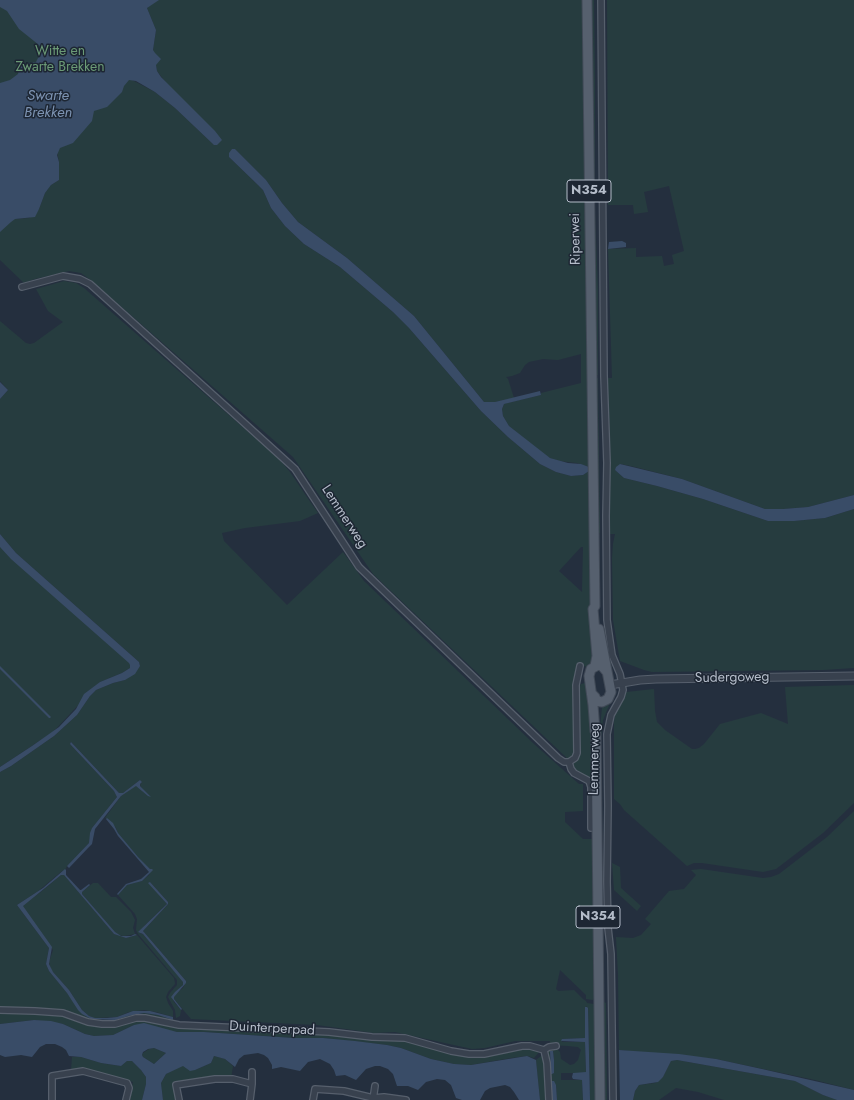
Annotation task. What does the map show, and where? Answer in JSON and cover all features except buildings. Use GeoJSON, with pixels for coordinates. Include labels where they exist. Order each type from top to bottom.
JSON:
{"type":"FeatureCollection","features":[{"type":"Feature","properties":{"kind":"main road","name":"Riperwei"},"geometry":{"type":"LineString","coordinates":[[587,0],[594,606]]}},
{"type":"Feature","properties":{"kind":"main road","name":"N354"},"geometry":{"type":"LineString","coordinates":[[594,606],[596,666]]}},
{"type":"Feature","properties":{"kind":"main road","name":"N354"},"geometry":{"type":"LineString","coordinates":[[594,606],[596,608],[611,692],[610,696],[603,702]]}},
{"type":"Feature","properties":{"kind":"main road"},"geometry":{"type":"LineString","coordinates":[[589,678],[590,672],[596,666],[602,666],[607,672]]}},
{"type":"Feature","properties":{"kind":"main road","name":"N354"},"geometry":{"type":"LineString","coordinates":[[589,678],[592,694]]}},
{"type":"Feature","properties":{"kind":"main road"},"geometry":{"type":"LineString","coordinates":[[592,694],[597,701],[603,702]]}},
{"type":"Feature","properties":{"kind":"main road","name":"Lemmerweg"},"geometry":{"type":"LineString","coordinates":[[592,694],[596,734],[600,1100]]}},
{"type":"Feature","properties":{"kind":"main road","name":"Lemmerweg"},"geometry":{"type":"LineString","coordinates":[[596,734],[598,732],[600,710],[603,702]]}},
{"type":"Feature","properties":{"kind":"street","name":"Riperwei"},"geometry":{"type":"LineString","coordinates":[[601,0],[608,628],[612,655],[622,683]]}},
{"type":"Feature","properties":{"kind":"street","name":"Lemmerweg"},"geometry":{"type":"LineString","coordinates":[[22,287],[63,276],[80,278],[90,284],[295,469],[360,567],[558,758],[564,762],[569,762],[573,771],[588,780],[590,783],[591,828]]}},
{"type":"Feature","properties":{"kind":"street"},"geometry":{"type":"LineString","coordinates":[[569,762],[576,757],[577,751],[576,680],[580,666]]}},
{"type":"Feature","properties":{"kind":"street","name":"Sudergoweg"},"geometry":{"type":"LineString","coordinates":[[610,685],[656,679],[854,676]]}},
{"type":"Feature","properties":{"kind":"street"},"geometry":{"type":"LineString","coordinates":[[576,680],[589,678]]}},
{"type":"Feature","properties":{"kind":"street","name":"Lemmerweg"},"geometry":{"type":"LineString","coordinates":[[613,1100],[611,954],[607,902],[607,734],[611,713],[622,694],[622,683]]}},
{"type":"Feature","properties":{"kind":"street","name":"Duinterperpad"},"geometry":{"type":"LineString","coordinates":[[0,1010],[35,1011],[63,1014],[88,1022],[102,1024],[115,1024],[136,1018],[145,1018],[179,1025],[329,1032],[372,1037],[404,1038],[451,1051],[468,1054],[484,1054],[522,1046],[530,1046],[544,1050]]}},
{"type":"Feature","properties":{"kind":"street"},"geometry":{"type":"LineString","coordinates":[[549,1100],[547,1061],[544,1050],[549,1047],[556,1046]]}},
{"type":"Feature","properties":{"kind":"street"},"geometry":{"type":"LineString","coordinates":[[52,1100],[52,1076],[73,1072],[85,1072],[127,1083],[129,1088],[126,1100]]}},
{"type":"Feature","properties":{"kind":"street"},"geometry":{"type":"LineString","coordinates":[[250,1100],[252,1072]]}},
{"type":"Feature","properties":{"kind":"street"},"geometry":{"type":"LineString","coordinates":[[179,1100],[176,1085],[215,1078],[252,1084]]}},
{"type":"Feature","properties":{"kind":"street"},"geometry":{"type":"LineString","coordinates":[[373,1099],[375,1086]]}},
{"type":"Feature","properties":{"kind":"street"},"geometry":{"type":"LineString","coordinates":[[313,1100],[314,1089],[344,1091],[373,1099],[397,1098],[406,1100]]}},
{"type":"Feature","properties":{"kind":"green space"},"geometry":{"type":"Polygon","coordinates":[[[0,0],[584,0],[589,467],[577,463],[559,461],[543,454],[509,426],[503,416],[502,409],[504,404],[507,403],[581,383],[581,354],[558,360],[543,359],[529,362],[520,373],[506,377],[514,398],[491,403],[484,402],[414,316],[347,258],[298,222],[282,203],[266,180],[235,149],[232,149],[229,157],[263,190],[271,208],[285,226],[304,244],[340,267],[393,312],[409,328],[481,411],[508,437],[540,464],[556,472],[571,476],[583,475],[589,471],[589,533],[595,660],[589,668],[579,664],[575,674],[575,751],[573,757],[569,760],[373,574],[293,457],[92,281],[81,273],[69,271],[24,283],[0,260],[0,0]],[[151,4],[144,9],[132,80],[155,92],[175,108],[214,145],[157,71],[153,50],[156,30],[147,8],[151,4]],[[55,152],[51,182],[16,219],[29,218],[39,209],[45,193],[51,185],[59,180],[59,162],[57,152],[55,152]],[[581,547],[559,571],[582,592],[583,547],[581,547]]]}},
{"type":"Feature","properties":{"kind":"green space"},"geometry":{"type":"Polygon","coordinates":[[[590,0],[594,0],[595,79],[595,208],[592,209],[590,0]]]}},
{"type":"Feature","properties":{"kind":"green space"},"geometry":{"type":"Polygon","coordinates":[[[607,0],[854,0],[854,495],[808,507],[765,509],[682,479],[621,464],[615,470],[624,478],[703,499],[768,521],[794,521],[825,518],[854,509],[854,668],[823,670],[652,672],[620,661],[613,620],[612,559],[615,534],[610,534],[608,532],[606,380],[608,378],[612,378],[608,249],[636,248],[636,257],[662,256],[664,266],[674,264],[672,255],[684,251],[669,186],[644,192],[648,212],[634,214],[633,205],[608,205],[607,0]]]}},
{"type":"Feature","properties":{"kind":"green space"},"geometry":{"type":"Polygon","coordinates":[[[592,213],[595,213],[598,289],[598,375],[594,375],[592,213]]]}},
{"type":"Feature","properties":{"kind":"green space"},"geometry":{"type":"Polygon","coordinates":[[[64,281],[76,283],[84,288],[279,459],[290,472],[318,513],[300,521],[245,528],[222,533],[224,541],[287,605],[343,552],[364,581],[534,744],[579,784],[583,784],[583,811],[565,812],[565,822],[583,839],[594,839],[596,989],[593,1000],[586,999],[586,995],[560,970],[556,989],[558,991],[574,990],[587,1003],[594,1004],[596,1009],[598,1100],[590,1100],[588,1008],[586,1006],[585,1038],[562,1039],[562,1042],[585,1042],[586,1073],[561,1073],[561,1080],[582,1080],[583,1100],[557,1100],[556,1085],[551,1081],[552,1100],[550,1100],[547,1051],[549,1049],[556,1048],[560,1052],[561,1059],[570,1065],[574,1064],[578,1060],[581,1050],[578,1047],[550,1045],[550,1041],[515,1041],[485,1048],[472,1049],[395,1032],[374,1033],[317,1025],[191,1019],[173,998],[174,995],[183,988],[186,981],[143,931],[168,904],[168,902],[150,882],[149,883],[167,904],[144,926],[141,934],[143,934],[184,982],[172,997],[174,1002],[181,1010],[180,1016],[176,1018],[175,1010],[168,997],[177,985],[177,980],[138,934],[136,930],[137,919],[135,914],[118,895],[127,885],[142,881],[149,875],[151,870],[125,842],[116,828],[108,819],[105,818],[121,796],[135,786],[144,792],[140,785],[142,782],[140,780],[123,793],[119,793],[71,742],[70,744],[114,791],[117,797],[92,828],[89,843],[65,870],[37,892],[17,905],[49,948],[46,964],[49,971],[87,1017],[97,1020],[116,1020],[144,1013],[158,1015],[173,1020],[173,1022],[156,1018],[102,1023],[70,1014],[0,1009],[0,772],[54,736],[77,715],[96,690],[125,680],[140,666],[139,662],[16,553],[0,534],[0,399],[8,390],[0,381],[0,321],[26,343],[30,344],[34,343],[63,322],[48,311],[36,289],[64,281]],[[550,1051],[551,1074],[553,1073],[553,1051],[550,1051]]]}},
{"type":"Feature","properties":{"kind":"green space"},"geometry":{"type":"Polygon","coordinates":[[[594,378],[598,378],[600,533],[596,533],[594,378]]]}},
{"type":"Feature","properties":{"kind":"green space"},"geometry":{"type":"Polygon","coordinates":[[[0,545],[131,663],[130,668],[122,673],[100,682],[53,732],[0,767],[0,545]]]}},
{"type":"Feature","properties":{"kind":"green space"},"geometry":{"type":"Polygon","coordinates":[[[581,684],[587,684],[590,698],[594,783],[576,772],[572,766],[577,759],[578,689],[581,684]]]}},
{"type":"Feature","properties":{"kind":"green space"},"geometry":{"type":"Polygon","coordinates":[[[854,685],[854,803],[823,833],[776,869],[763,872],[702,863],[694,863],[687,866],[624,810],[614,799],[615,713],[622,703],[626,692],[654,689],[657,722],[665,730],[692,749],[695,749],[704,744],[720,724],[761,713],[788,724],[785,687],[854,685]]]}},
{"type":"Feature","properties":{"kind":"green space"},"geometry":{"type":"Polygon","coordinates":[[[610,703],[603,720],[601,738],[599,738],[602,708],[610,703]]]}},
{"type":"Feature","properties":{"kind":"green space"},"geometry":{"type":"Polygon","coordinates":[[[854,811],[854,1090],[815,1080],[716,1059],[619,1050],[616,937],[633,938],[641,935],[651,924],[645,919],[669,891],[684,889],[696,875],[691,870],[701,869],[763,878],[771,877],[779,874],[827,837],[854,811]]]}},
{"type":"Feature","properties":{"kind":"green space"},"geometry":{"type":"Polygon","coordinates":[[[612,863],[620,867],[621,888],[641,906],[637,911],[614,890],[612,863]]]}},
{"type":"Feature","properties":{"kind":"green space"},"geometry":{"type":"Polygon","coordinates":[[[61,875],[64,875],[114,934],[126,938],[137,935],[174,978],[175,984],[168,992],[166,997],[173,1011],[173,1017],[144,1010],[129,1012],[117,1017],[95,1018],[89,1016],[82,1010],[69,990],[51,970],[49,962],[53,950],[23,907],[23,905],[61,875]]]}},
{"type":"Feature","properties":{"kind":"green space"},"geometry":{"type":"Polygon","coordinates":[[[93,883],[98,883],[111,897],[116,897],[131,912],[135,920],[133,928],[135,934],[124,936],[117,935],[82,894],[82,892],[93,883]]]}},
{"type":"Feature","properties":{"kind":"green space"},"geometry":{"type":"Polygon","coordinates":[[[602,1003],[606,1003],[607,1100],[603,1100],[602,1003]]]}},
{"type":"Feature","properties":{"kind":"green space"},"geometry":{"type":"Polygon","coordinates":[[[0,1011],[63,1015],[95,1025],[136,1019],[186,1027],[399,1038],[458,1054],[529,1047],[540,1051],[534,1058],[527,1056],[471,1065],[454,1064],[431,1059],[401,1048],[387,1045],[323,1038],[177,1032],[134,1025],[113,1035],[94,1036],[85,1034],[63,1024],[34,1020],[0,1024],[0,1011]]]}},
{"type":"Feature","properties":{"kind":"green space"},"geometry":{"type":"Polygon","coordinates":[[[154,1048],[166,1053],[154,1064],[142,1055],[149,1049],[154,1048]]]}},
{"type":"Feature","properties":{"kind":"green space"},"geometry":{"type":"Polygon","coordinates":[[[214,1056],[225,1059],[233,1066],[231,1078],[180,1083],[177,1100],[163,1100],[161,1083],[166,1074],[183,1065],[188,1069],[195,1070],[211,1063],[214,1056]]]}},
{"type":"Feature","properties":{"kind":"green space"},"geometry":{"type":"Polygon","coordinates":[[[541,1056],[545,1059],[547,1100],[540,1100],[536,1060],[541,1056]]]}},
{"type":"Feature","properties":{"kind":"green space"},"geometry":{"type":"Polygon","coordinates":[[[72,1057],[81,1057],[101,1063],[121,1066],[127,1061],[132,1061],[146,1077],[142,1100],[128,1100],[133,1082],[98,1072],[71,1071],[72,1057]]]}},
{"type":"Feature","properties":{"kind":"green space"},"geometry":{"type":"Polygon","coordinates":[[[677,1060],[795,1081],[823,1095],[838,1100],[724,1100],[698,1092],[676,1088],[659,1100],[633,1100],[635,1091],[639,1085],[655,1083],[663,1077],[671,1061],[677,1060]]]}},
{"type":"Feature","properties":{"kind":"water","name":"Witte en Zwarte Brekken"},"geometry":{"type":"Polygon","coordinates":[[[0,0],[159,0],[147,8],[156,30],[153,50],[161,59],[156,65],[157,71],[161,77],[215,131],[222,140],[217,145],[214,145],[175,108],[155,92],[136,81],[129,80],[124,86],[122,92],[107,107],[94,111],[92,121],[73,143],[60,148],[57,155],[59,162],[59,180],[51,185],[45,193],[35,217],[15,219],[0,232],[0,83],[10,80],[18,74],[20,65],[36,62],[41,49],[39,45],[19,29],[7,11],[0,7],[0,0]]]}},
{"type":"Feature","properties":{"kind":"water"},"geometry":{"type":"Polygon","coordinates":[[[232,149],[235,149],[266,180],[282,203],[298,222],[347,258],[414,316],[484,402],[495,402],[540,391],[541,395],[504,404],[502,409],[503,416],[509,426],[550,458],[568,463],[581,464],[589,467],[589,471],[583,475],[571,476],[556,472],[540,464],[508,437],[481,411],[409,328],[393,312],[340,267],[304,244],[285,226],[271,208],[263,190],[229,157],[229,153],[232,149]]]}},
{"type":"Feature","properties":{"kind":"water"},"geometry":{"type":"Polygon","coordinates":[[[622,241],[626,243],[626,247],[608,249],[609,242],[622,241]]]}},
{"type":"Feature","properties":{"kind":"water"},"geometry":{"type":"Polygon","coordinates":[[[0,382],[8,390],[0,399],[0,382]]]}},
{"type":"Feature","properties":{"kind":"water"},"geometry":{"type":"Polygon","coordinates":[[[620,464],[682,479],[765,509],[808,507],[854,495],[854,509],[825,518],[794,521],[768,521],[703,499],[624,478],[615,470],[620,464]]]}},
{"type":"Feature","properties":{"kind":"water"},"geometry":{"type":"Polygon","coordinates":[[[0,534],[16,553],[139,662],[140,666],[135,674],[125,680],[96,690],[77,715],[54,736],[0,772],[0,767],[59,727],[76,709],[84,694],[100,682],[130,668],[130,665],[11,559],[0,547],[0,534]]]}},
{"type":"Feature","properties":{"kind":"water"},"geometry":{"type":"Polygon","coordinates":[[[0,666],[51,717],[50,718],[0,669],[0,666]]]}},
{"type":"Feature","properties":{"kind":"water"},"geometry":{"type":"Polygon","coordinates":[[[71,742],[119,793],[123,793],[140,780],[142,782],[140,786],[151,797],[136,786],[121,796],[95,829],[92,844],[69,868],[67,866],[89,843],[92,828],[117,797],[114,791],[70,744],[71,742]]]}},
{"type":"Feature","properties":{"kind":"water"},"geometry":{"type":"Polygon","coordinates":[[[107,818],[113,823],[118,833],[138,857],[150,869],[153,870],[142,881],[127,885],[118,895],[117,894],[126,884],[141,879],[149,872],[118,836],[106,819],[107,818]]]}},
{"type":"Feature","properties":{"kind":"water"},"geometry":{"type":"Polygon","coordinates":[[[65,869],[66,875],[80,890],[89,884],[90,885],[82,892],[82,894],[115,932],[121,936],[137,935],[126,938],[114,934],[64,875],[61,875],[23,906],[52,947],[49,964],[53,972],[69,990],[82,1010],[89,1016],[95,1018],[107,1018],[117,1017],[133,1011],[150,1011],[173,1017],[173,1020],[158,1015],[144,1013],[116,1020],[91,1019],[78,1010],[67,993],[49,971],[46,964],[49,948],[17,905],[43,888],[65,869]]]}},
{"type":"Feature","properties":{"kind":"water"},"geometry":{"type":"Polygon","coordinates":[[[150,882],[168,902],[168,904],[143,931],[186,981],[186,983],[174,997],[182,1009],[181,1010],[171,997],[183,985],[183,982],[143,934],[138,932],[167,904],[148,883],[150,882]]]}},
{"type":"Feature","properties":{"kind":"water"},"geometry":{"type":"Polygon","coordinates":[[[585,1007],[588,1008],[590,1100],[583,1100],[582,1080],[573,1079],[572,1077],[573,1073],[586,1072],[585,1042],[561,1041],[562,1039],[585,1038],[585,1007]]]}},
{"type":"Feature","properties":{"kind":"water"},"geometry":{"type":"Polygon","coordinates":[[[34,1020],[51,1021],[94,1036],[113,1035],[134,1025],[144,1023],[177,1032],[323,1038],[387,1045],[401,1048],[431,1059],[454,1064],[471,1065],[527,1056],[536,1060],[540,1100],[519,1100],[510,1087],[505,1085],[490,1088],[485,1091],[480,1100],[462,1100],[456,1098],[451,1085],[445,1080],[437,1079],[426,1082],[418,1090],[408,1086],[397,1086],[393,1074],[388,1069],[375,1066],[366,1069],[356,1080],[345,1075],[336,1076],[330,1064],[320,1059],[308,1062],[300,1071],[281,1067],[272,1069],[272,1065],[268,1058],[258,1053],[244,1055],[239,1059],[235,1067],[225,1059],[214,1056],[211,1063],[195,1070],[190,1071],[183,1066],[166,1074],[161,1083],[163,1100],[142,1100],[146,1077],[132,1061],[127,1061],[121,1066],[101,1063],[81,1057],[69,1056],[66,1050],[55,1044],[46,1044],[40,1047],[32,1057],[21,1055],[5,1057],[0,1055],[0,1024],[34,1020]],[[154,1048],[148,1049],[143,1052],[142,1055],[154,1064],[166,1053],[154,1048]]]}},
{"type":"Feature","properties":{"kind":"water"},"geometry":{"type":"Polygon","coordinates":[[[619,1050],[679,1054],[716,1059],[854,1090],[854,1100],[837,1100],[823,1095],[795,1081],[677,1060],[671,1061],[663,1077],[658,1082],[639,1085],[635,1091],[633,1100],[620,1100],[619,1050]]]}},
{"type":"Feature","properties":{"kind":"water"},"geometry":{"type":"Polygon","coordinates":[[[550,1051],[553,1051],[554,1060],[554,1073],[552,1074],[551,1074],[550,1051]]]}},
{"type":"Feature","properties":{"kind":"water"},"geometry":{"type":"Polygon","coordinates":[[[551,1081],[554,1081],[556,1085],[557,1100],[552,1100],[551,1081]]]}},
{"type":"Feature","properties":{"kind":"water label","name":"Swarte Brekken"},"geometry":{"type":"Point","coordinates":[48,104]}}]}
